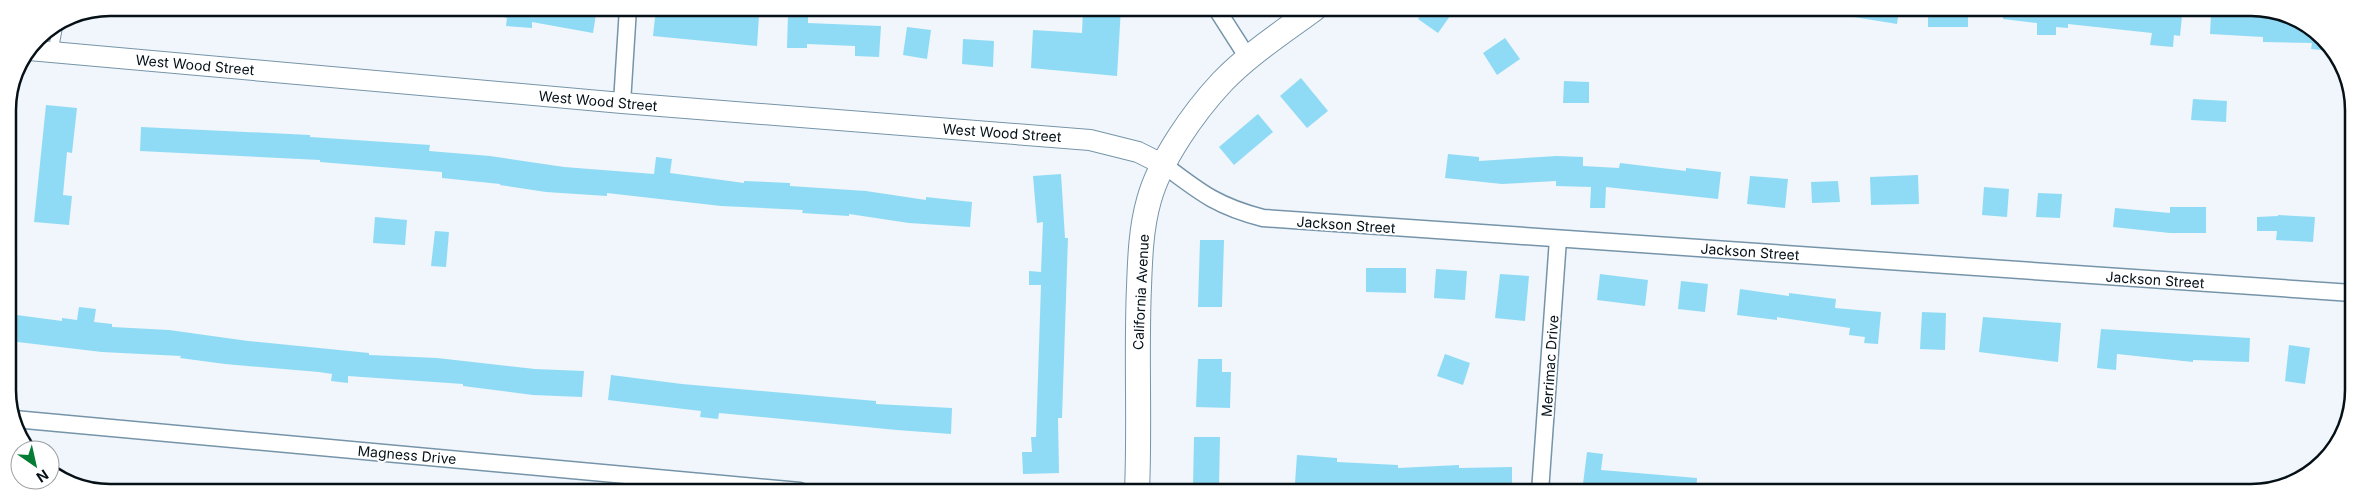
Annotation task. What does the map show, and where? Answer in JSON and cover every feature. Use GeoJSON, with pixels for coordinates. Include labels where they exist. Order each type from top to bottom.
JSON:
{"type":"FeatureCollection","features":[{"type":"Feature","properties":{"kind":"main road","name":"California Avenue"},"geometry":{"type":"LineString","coordinates":[[1138,484],[1140,436],[1138,315],[1142,243],[1149,200],[1164,165],[1182,134],[1222,82],[1248,58],[1305,16]]}},
{"type":"Feature","properties":{"kind":"street"},"geometry":{"type":"LineString","coordinates":[[622,103],[627,16]]}},
{"type":"Feature","properties":{"kind":"street"},"geometry":{"type":"LineString","coordinates":[[1221,16],[1248,58]]}},
{"type":"Feature","properties":{"kind":"street","name":"West Wood Street"},"geometry":{"type":"LineString","coordinates":[[37,51],[622,103],[1090,140],[1138,152],[1164,165]]}},
{"type":"Feature","properties":{"kind":"street","name":"Jackson Street"},"geometry":{"type":"LineString","coordinates":[[1164,165],[1206,197],[1219,204],[1263,218],[2345,293]]}},
{"type":"Feature","properties":{"kind":"street","name":"Merrimac Drive"},"geometry":{"type":"LineString","coordinates":[[1541,484],[1558,239]]}},
{"type":"Feature","properties":{"kind":"street","name":"Magness Drive"},"geometry":{"type":"LineString","coordinates":[[21,420],[724,484]]}},
{"type":"Feature","properties":{"kind":"lane"},"geometry":{"type":"LineString","coordinates":[[53,52],[56,34]]}},
{"type":"Feature","properties":{"kind":"building"},"geometry":{"type":"Polygon","coordinates":[[[498,16],[596,16],[593,33],[532,22],[532,28],[506,26],[507,18],[498,16]]]}},
{"type":"Feature","properties":{"kind":"building"},"geometry":{"type":"Polygon","coordinates":[[[655,16],[759,16],[757,46],[653,36],[655,16]]]}},
{"type":"Feature","properties":{"kind":"building"},"geometry":{"type":"Polygon","coordinates":[[[788,16],[808,16],[808,23],[881,26],[879,57],[855,56],[855,46],[807,44],[807,48],[787,48],[788,16]]]}},
{"type":"Feature","properties":{"kind":"building"},"geometry":{"type":"Polygon","coordinates":[[[1083,16],[1121,16],[1117,76],[1031,68],[1033,30],[1082,33],[1083,16]]]}},
{"type":"Feature","properties":{"kind":"building"},"geometry":{"type":"Polygon","coordinates":[[[1420,16],[1450,16],[1438,33],[1418,19],[1420,16]]]}},
{"type":"Feature","properties":{"kind":"building"},"geometry":{"type":"Polygon","coordinates":[[[1854,16],[1898,16],[1897,24],[1854,16]]]}},
{"type":"Feature","properties":{"kind":"building"},"geometry":{"type":"Polygon","coordinates":[[[1928,16],[1968,16],[1968,27],[1928,27],[1928,16]]]}},
{"type":"Feature","properties":{"kind":"building"},"geometry":{"type":"Polygon","coordinates":[[[2003,16],[2182,16],[2180,36],[2174,35],[2173,47],[2150,45],[2152,33],[2068,24],[2068,28],[2056,27],[2056,35],[2037,35],[2037,23],[2003,19],[2003,16]]]}},
{"type":"Feature","properties":{"kind":"building"},"geometry":{"type":"Polygon","coordinates":[[[2211,16],[2257,16],[2287,23],[2308,36],[2322,50],[2311,49],[2312,43],[2263,42],[2263,37],[2210,34],[2211,16]]]}},
{"type":"Feature","properties":{"kind":"building"},"geometry":{"type":"Polygon","coordinates":[[[907,27],[931,30],[927,59],[903,55],[907,27]]]}},
{"type":"Feature","properties":{"kind":"building"},"geometry":{"type":"Polygon","coordinates":[[[1505,38],[1520,59],[1497,75],[1483,53],[1505,38]]]}},
{"type":"Feature","properties":{"kind":"building"},"geometry":{"type":"Polygon","coordinates":[[[963,39],[994,41],[993,67],[962,64],[963,39]]]}},
{"type":"Feature","properties":{"kind":"building"},"geometry":{"type":"Polygon","coordinates":[[[1301,78],[1328,111],[1307,128],[1280,96],[1301,78]]]}},
{"type":"Feature","properties":{"kind":"building"},"geometry":{"type":"Polygon","coordinates":[[[1564,81],[1589,82],[1589,103],[1563,103],[1564,81]]]}},
{"type":"Feature","properties":{"kind":"building"},"geometry":{"type":"Polygon","coordinates":[[[2193,99],[2227,101],[2226,122],[2191,120],[2193,99]]]}},
{"type":"Feature","properties":{"kind":"building"},"geometry":{"type":"Polygon","coordinates":[[[46,105],[77,108],[72,153],[67,152],[63,195],[72,196],[69,225],[34,222],[46,105]]]}},
{"type":"Feature","properties":{"kind":"building"},"geometry":{"type":"Polygon","coordinates":[[[1258,114],[1273,132],[1234,165],[1219,147],[1258,114]]]}},
{"type":"Feature","properties":{"kind":"building"},"geometry":{"type":"Polygon","coordinates":[[[141,127],[310,135],[310,137],[430,145],[429,151],[490,156],[564,167],[654,174],[656,157],[672,159],[670,173],[744,183],[744,181],[790,183],[790,186],[866,191],[926,200],[926,197],[972,202],[970,227],[909,223],[849,214],[849,216],[802,213],[803,210],[721,206],[607,193],[607,196],[546,192],[500,184],[442,178],[442,172],[320,162],[320,160],[140,151],[141,127]]]}},
{"type":"Feature","properties":{"kind":"building"},"geometry":{"type":"Polygon","coordinates":[[[1448,154],[1479,157],[1479,161],[1557,156],[1583,157],[1583,166],[1619,168],[1620,163],[1686,171],[1686,168],[1721,172],[1718,199],[1606,187],[1605,208],[1590,208],[1591,187],[1556,186],[1556,181],[1502,184],[1445,178],[1448,154]]]}},
{"type":"Feature","properties":{"kind":"building"},"geometry":{"type":"Polygon","coordinates":[[[1061,174],[1065,238],[1068,238],[1062,418],[1058,418],[1059,473],[1023,474],[1022,452],[1032,452],[1031,437],[1036,437],[1041,285],[1029,285],[1029,271],[1041,272],[1043,222],[1037,223],[1033,176],[1061,174]]]}},
{"type":"Feature","properties":{"kind":"building"},"geometry":{"type":"Polygon","coordinates":[[[1918,175],[1919,204],[1871,205],[1870,177],[1918,175]]]}},
{"type":"Feature","properties":{"kind":"building"},"geometry":{"type":"Polygon","coordinates":[[[1750,176],[1788,179],[1785,208],[1747,204],[1750,176]]]}},
{"type":"Feature","properties":{"kind":"building"},"geometry":{"type":"Polygon","coordinates":[[[1838,181],[1840,202],[1812,203],[1811,182],[1838,181]]]}},
{"type":"Feature","properties":{"kind":"building"},"geometry":{"type":"Polygon","coordinates":[[[1984,187],[2009,189],[2007,217],[1982,215],[1984,187]]]}},
{"type":"Feature","properties":{"kind":"building"},"geometry":{"type":"Polygon","coordinates":[[[2038,193],[2062,194],[2060,218],[2036,217],[2038,193]]]}},
{"type":"Feature","properties":{"kind":"building"},"geometry":{"type":"Polygon","coordinates":[[[2170,207],[2206,207],[2206,233],[2170,233],[2113,227],[2115,208],[2170,213],[2170,207]]]}},
{"type":"Feature","properties":{"kind":"building"},"geometry":{"type":"Polygon","coordinates":[[[2278,215],[2315,217],[2313,242],[2276,240],[2277,231],[2257,231],[2257,217],[2278,215]]]}},
{"type":"Feature","properties":{"kind":"building"},"geometry":{"type":"Polygon","coordinates":[[[375,217],[407,220],[405,245],[373,243],[375,217]]]}},
{"type":"Feature","properties":{"kind":"building"},"geometry":{"type":"Polygon","coordinates":[[[435,231],[449,232],[446,267],[431,266],[435,231]]]}},
{"type":"Feature","properties":{"kind":"building"},"geometry":{"type":"Polygon","coordinates":[[[1200,240],[1224,240],[1222,307],[1198,307],[1200,240]]]}},
{"type":"Feature","properties":{"kind":"building"},"geometry":{"type":"Polygon","coordinates":[[[1366,268],[1406,268],[1406,293],[1366,292],[1366,268]]]}},
{"type":"Feature","properties":{"kind":"building"},"geometry":{"type":"Polygon","coordinates":[[[1436,269],[1467,271],[1465,300],[1434,298],[1436,269]]]}},
{"type":"Feature","properties":{"kind":"building"},"geometry":{"type":"Polygon","coordinates":[[[1500,274],[1529,276],[1525,321],[1495,318],[1500,274]]]}},
{"type":"Feature","properties":{"kind":"building"},"geometry":{"type":"Polygon","coordinates":[[[1600,274],[1648,280],[1645,306],[1597,300],[1600,274]]]}},
{"type":"Feature","properties":{"kind":"building"},"geometry":{"type":"Polygon","coordinates":[[[1681,281],[1708,284],[1705,312],[1678,309],[1681,281]]]}},
{"type":"Feature","properties":{"kind":"building"},"geometry":{"type":"Polygon","coordinates":[[[1740,289],[1789,296],[1789,293],[1836,299],[1835,308],[1881,312],[1878,344],[1864,343],[1865,337],[1849,335],[1850,328],[1777,317],[1777,320],[1737,315],[1740,289]]]}},
{"type":"Feature","properties":{"kind":"building"},"geometry":{"type":"Polygon","coordinates":[[[79,307],[96,309],[94,322],[112,324],[112,327],[169,330],[248,341],[369,353],[369,355],[437,358],[535,369],[584,371],[582,397],[533,395],[463,386],[463,384],[348,376],[348,383],[331,381],[332,374],[319,372],[225,364],[180,358],[181,356],[102,352],[16,342],[16,315],[62,321],[62,318],[77,320],[79,307]]]}},
{"type":"Feature","properties":{"kind":"building"},"geometry":{"type":"Polygon","coordinates":[[[1922,312],[1946,313],[1945,350],[1920,349],[1922,312]]]}},
{"type":"Feature","properties":{"kind":"building"},"geometry":{"type":"Polygon","coordinates":[[[1983,317],[2061,323],[2058,362],[1979,352],[1983,317]]]}},
{"type":"Feature","properties":{"kind":"building"},"geometry":{"type":"Polygon","coordinates":[[[2101,329],[2250,338],[2249,362],[2193,360],[2193,362],[2117,354],[2116,370],[2097,368],[2101,329]]]}},
{"type":"Feature","properties":{"kind":"building"},"geometry":{"type":"Polygon","coordinates":[[[2289,345],[2310,348],[2305,384],[2285,381],[2289,345]]]}},
{"type":"Feature","properties":{"kind":"building"},"geometry":{"type":"Polygon","coordinates":[[[1445,354],[1470,363],[1463,385],[1437,376],[1445,354]]]}},
{"type":"Feature","properties":{"kind":"building"},"geometry":{"type":"Polygon","coordinates":[[[1198,359],[1222,359],[1222,372],[1231,372],[1230,408],[1196,407],[1198,359]]]}},
{"type":"Feature","properties":{"kind":"building"},"geometry":{"type":"Polygon","coordinates":[[[611,375],[682,384],[876,401],[876,404],[952,408],[951,434],[719,413],[718,419],[700,417],[701,411],[608,400],[611,375]]]}},
{"type":"Feature","properties":{"kind":"building"},"geometry":{"type":"Polygon","coordinates":[[[1194,437],[1220,437],[1219,484],[1193,484],[1194,437]]]}},
{"type":"Feature","properties":{"kind":"building"},"geometry":{"type":"Polygon","coordinates":[[[1587,452],[1603,454],[1601,470],[1697,478],[1697,484],[1583,484],[1587,452]]]}},
{"type":"Feature","properties":{"kind":"building"},"geometry":{"type":"Polygon","coordinates":[[[1297,455],[1337,458],[1337,462],[1398,465],[1398,468],[1459,465],[1459,468],[1512,467],[1512,484],[1295,483],[1297,455]]]}}]}
